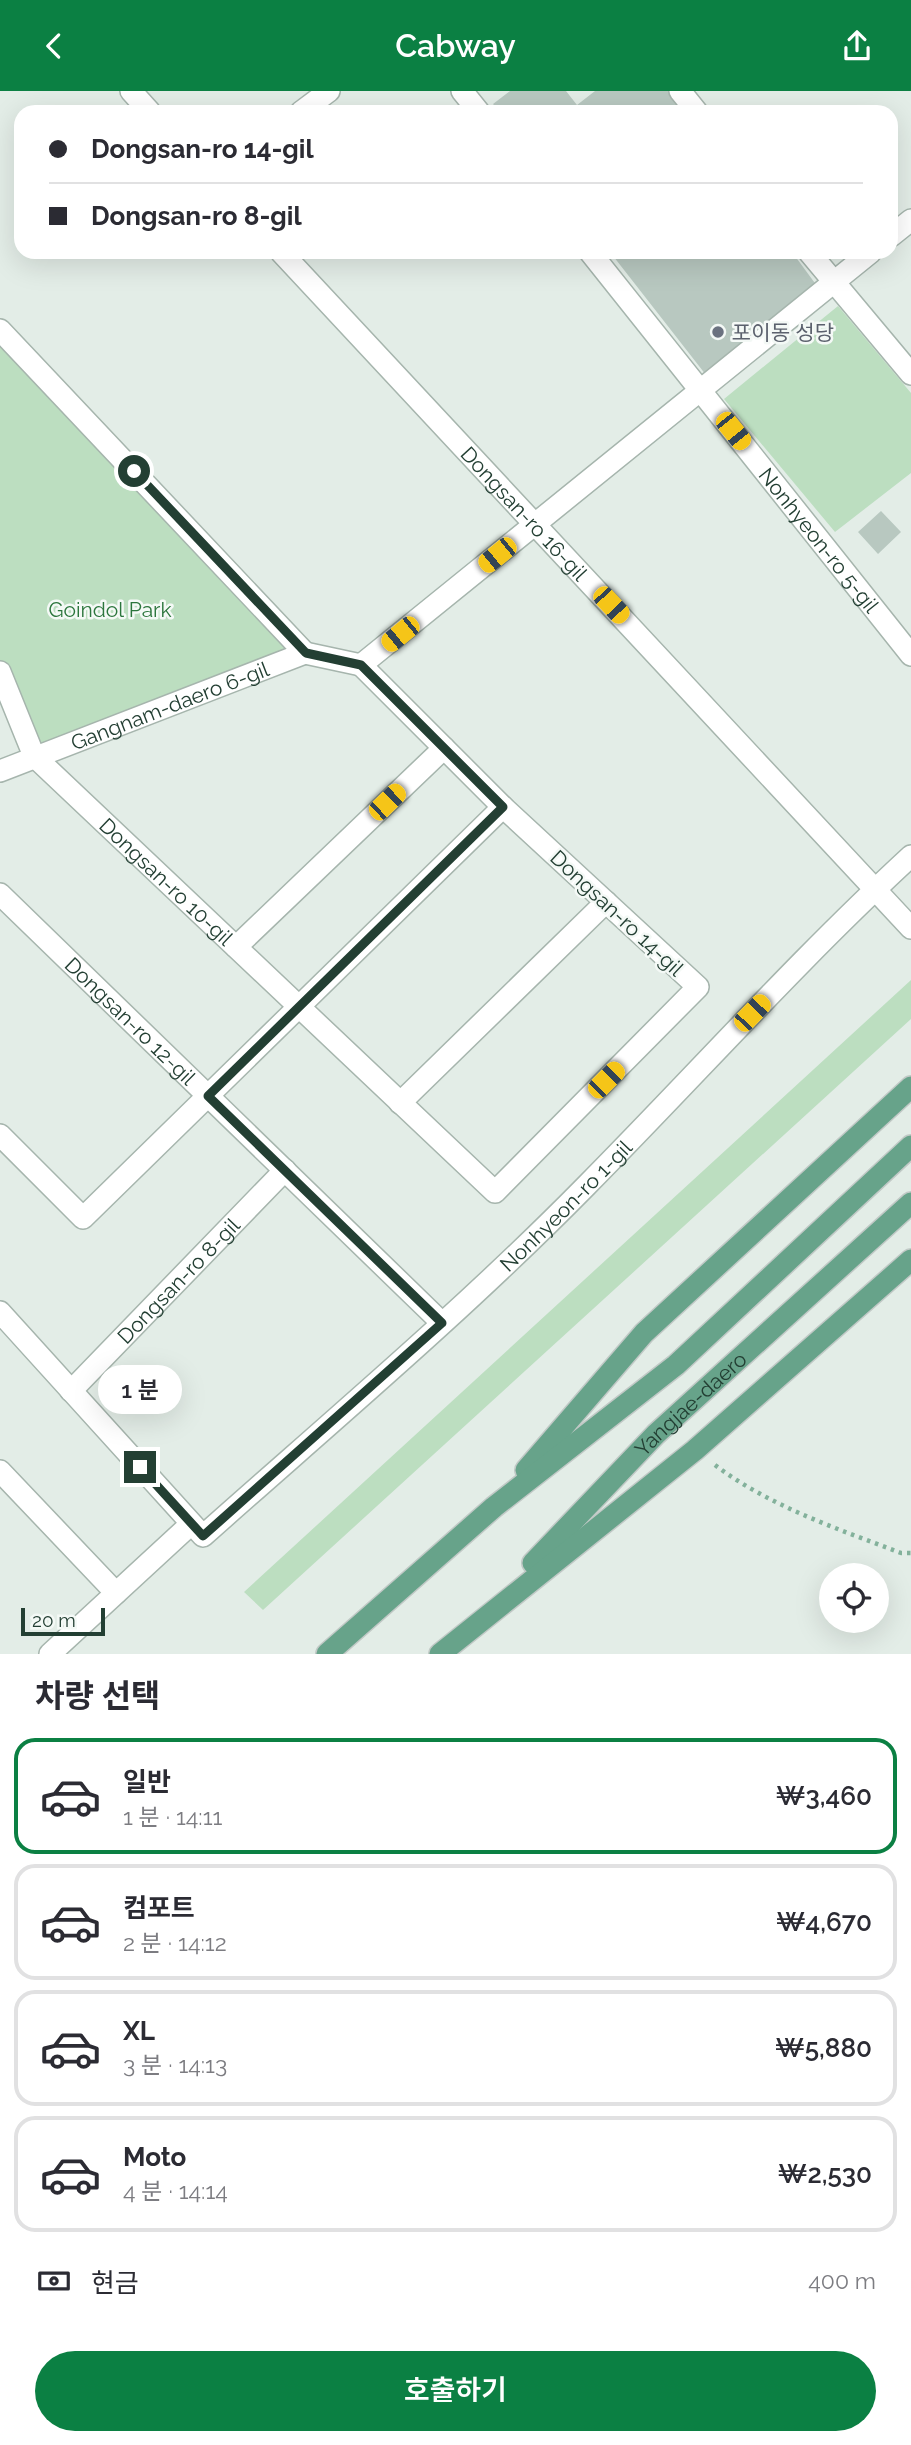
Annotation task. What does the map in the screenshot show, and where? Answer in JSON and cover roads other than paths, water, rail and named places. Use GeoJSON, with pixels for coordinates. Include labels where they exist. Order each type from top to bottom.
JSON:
{"type":"FeatureCollection","features":[{"type":"Feature","properties":{"kind":"main road","name":"Yangjae-daero"},"geometry":{"type":"LineString","coordinates":[[494,1507],[644,1333],[911,1087]]}},
{"type":"Feature","properties":{"kind":"main road","name":"Yangjae-daero"},"geometry":{"type":"LineString","coordinates":[[327,1654],[494,1507],[676,1365],[911,1146]]}},
{"type":"Feature","properties":{"kind":"main road","name":"Yangjae-daero"},"geometry":{"type":"LineString","coordinates":[[481,1618],[656,1434],[911,1203]]}},
{"type":"Feature","properties":{"kind":"main road","name":"Yangjae-daero"},"geometry":{"type":"LineString","coordinates":[[440,1654],[481,1618],[695,1450],[911,1260]]}},
{"type":"Feature","properties":{"kind":"street"},"geometry":{"type":"LineString","coordinates":[[131,91],[144,105]]}},
{"type":"Feature","properties":{"kind":"street"},"geometry":{"type":"LineString","coordinates":[[310,105],[329,91]]}},
{"type":"Feature","properties":{"kind":"street"},"geometry":{"type":"LineString","coordinates":[[462,91],[473,105]]}},
{"type":"Feature","properties":{"kind":"street"},"geometry":{"type":"LineString","coordinates":[[680,91],[691,105]]}},
{"type":"Feature","properties":{"kind":"street","name":"Dongsan-ro 16-gil"},"geometry":{"type":"LineString","coordinates":[[288,259],[911,928]]}},
{"type":"Feature","properties":{"kind":"street","name":"Nonhyeon-ro 5-gil"},"geometry":{"type":"LineString","coordinates":[[596,259],[911,655]]}},
{"type":"Feature","properties":{"kind":"street"},"geometry":{"type":"LineString","coordinates":[[814,259],[911,374]]}},
{"type":"Feature","properties":{"kind":"street"},"geometry":{"type":"LineString","coordinates":[[0,330],[306,653],[361,665],[862,259]]}},
{"type":"Feature","properties":{"kind":"street","name":"Gangnam-daero 6-gil"},"geometry":{"type":"LineString","coordinates":[[0,771],[306,653]]}},
{"type":"Feature","properties":{"kind":"street","name":"Dongsan-ro 14-gil"},"geometry":{"type":"LineString","coordinates":[[361,665],[503,807],[698,987],[495,1192]]}},
{"type":"Feature","properties":{"kind":"street"},"geometry":{"type":"LineString","coordinates":[[0,672],[34,756]]}},
{"type":"Feature","properties":{"kind":"street"},"geometry":{"type":"LineString","coordinates":[[236,947],[444,748]]}},
{"type":"Feature","properties":{"kind":"street","name":"Dongsan-ro 10-gil"},"geometry":{"type":"LineString","coordinates":[[34,756],[495,1192]]}},
{"type":"Feature","properties":{"kind":"street"},"geometry":{"type":"LineString","coordinates":[[0,1135],[83,1218],[503,807]]}},
{"type":"Feature","properties":{"kind":"street","name":"Nonhyeon-ro 1-gil"},"geometry":{"type":"LineString","coordinates":[[50,1654],[116,1593],[197,1530],[442,1323],[584,1189],[874,889],[911,856]]}},
{"type":"Feature","properties":{"kind":"street","name":"Dongsan-ro 12-gil"},"geometry":{"type":"LineString","coordinates":[[0,894],[442,1323]]}},
{"type":"Feature","properties":{"kind":"street"},"geometry":{"type":"LineString","coordinates":[[400,1103],[606,902]]}},
{"type":"Feature","properties":{"kind":"street","name":"Dongsan-ro 8-gil"},"geometry":{"type":"LineString","coordinates":[[71,1391],[285,1171]]}},
{"type":"Feature","properties":{"kind":"street"},"geometry":{"type":"LineString","coordinates":[[0,1312],[197,1530]]}},
{"type":"Feature","properties":{"kind":"street"},"geometry":{"type":"LineString","coordinates":[[0,1471],[116,1593]]}},
{"type":"Feature","properties":{"kind":"place","name":"포이동 성당"},"geometry":{"type":"Point","coordinates":[718,332]}},
{"type":"Feature","properties":{"kind":"park label","name":"Goindol Park"},"geometry":{"type":"Point","coordinates":[110,609]}}]}
